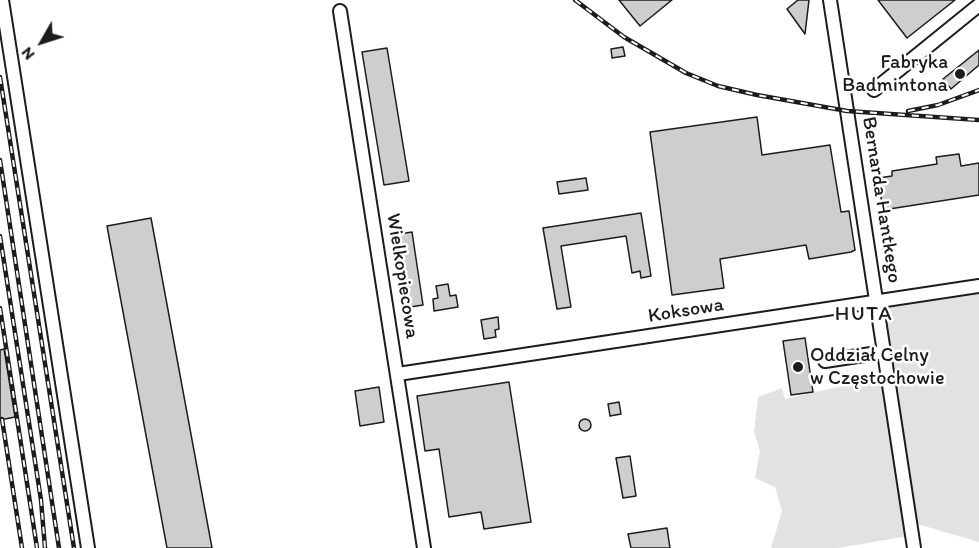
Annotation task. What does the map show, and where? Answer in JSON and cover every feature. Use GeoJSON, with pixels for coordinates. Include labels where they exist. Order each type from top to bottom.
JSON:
{"type":"FeatureCollection","features":[{"type":"Feature","properties":{"kind":"street"},"geometry":{"type":"LineString","coordinates":[[2,0],[88,548]]}},
{"type":"Feature","properties":{"kind":"street","name":"Bernarda Hantkego"},"geometry":{"type":"LineString","coordinates":[[830,0],[914,548]]}},
{"type":"Feature","properties":{"kind":"street"},"geometry":{"type":"LineString","coordinates":[[874,90],[979,5]]}},
{"type":"Feature","properties":{"kind":"street","name":"Wielkopiecowa"},"geometry":{"type":"LineString","coordinates":[[340,11],[424,548]]}},
{"type":"Feature","properties":{"kind":"street","name":"Koksowa"},"geometry":{"type":"LineString","coordinates":[[398,374],[979,286]]}},
{"type":"Feature","properties":{"kind":"street"},"geometry":{"type":"LineString","coordinates":[[825,361],[884,352]]}},
{"type":"Feature","properties":{"kind":"shaded area"},"geometry":{"type":"Polygon","coordinates":[[[979,292],[979,542],[907,521],[909,536],[838,548],[771,548],[782,511],[775,487],[755,478],[760,451],[754,432],[758,397],[782,388],[785,399],[891,375],[884,307],[979,292]]]}},
{"type":"Feature","properties":{"kind":"building"},"geometry":{"type":"Polygon","coordinates":[[[619,0],[672,0],[640,26],[619,0]]]}},
{"type":"Feature","properties":{"kind":"building"},"geometry":{"type":"Polygon","coordinates":[[[798,0],[809,0],[805,34],[787,9],[798,0]]]}},
{"type":"Feature","properties":{"kind":"building"},"geometry":{"type":"Polygon","coordinates":[[[878,0],[955,0],[907,38],[878,0]]]}},
{"type":"Feature","properties":{"kind":"building"},"geometry":{"type":"Polygon","coordinates":[[[623,47],[625,56],[612,58],[611,49],[623,47]]]}},
{"type":"Feature","properties":{"kind":"building"},"geometry":{"type":"Polygon","coordinates":[[[387,48],[409,181],[384,185],[362,52],[387,48]]]}},
{"type":"Feature","properties":{"kind":"building","name":"Fabryka Badmintona"},"geometry":{"type":"Polygon","coordinates":[[[979,50],[979,65],[951,89],[943,79],[979,50]]]}},
{"type":"Feature","properties":{"kind":"building"},"geometry":{"type":"Polygon","coordinates":[[[757,117],[762,155],[830,145],[841,212],[849,211],[855,250],[809,259],[806,245],[720,259],[724,288],[672,295],[650,132],[757,117]]]}},
{"type":"Feature","properties":{"kind":"building"},"geometry":{"type":"Polygon","coordinates":[[[959,154],[961,166],[979,163],[979,195],[883,210],[878,178],[892,176],[892,171],[937,164],[936,157],[959,154]]]}},
{"type":"Feature","properties":{"kind":"building"},"geometry":{"type":"Polygon","coordinates":[[[586,178],[588,190],[559,194],[557,182],[586,178]]]}},
{"type":"Feature","properties":{"kind":"building"},"geometry":{"type":"Polygon","coordinates":[[[641,213],[651,276],[641,278],[640,271],[632,273],[626,236],[561,246],[571,307],[557,309],[543,228],[641,213]]]}},
{"type":"Feature","properties":{"kind":"building"},"geometry":{"type":"Polygon","coordinates":[[[151,218],[212,548],[167,548],[107,226],[151,218]]]}},
{"type":"Feature","properties":{"kind":"building"},"geometry":{"type":"Polygon","coordinates":[[[412,232],[423,305],[404,308],[393,235],[412,232]]]}},
{"type":"Feature","properties":{"kind":"building"},"geometry":{"type":"Polygon","coordinates":[[[448,284],[450,296],[456,295],[458,307],[434,311],[433,299],[438,298],[436,286],[448,284]]]}},
{"type":"Feature","properties":{"kind":"building"},"geometry":{"type":"Polygon","coordinates":[[[498,317],[499,329],[495,330],[496,337],[484,339],[481,320],[498,317]]]}},
{"type":"Feature","properties":{"kind":"building","name":"Oddział Celny w Częstochowie"},"geometry":{"type":"Polygon","coordinates":[[[805,338],[813,392],[791,395],[783,341],[805,338]]]}},
{"type":"Feature","properties":{"kind":"building"},"geometry":{"type":"Polygon","coordinates":[[[4,349],[15,417],[0,420],[0,350],[4,349]]]}},
{"type":"Feature","properties":{"kind":"building"},"geometry":{"type":"Polygon","coordinates":[[[509,382],[531,522],[484,529],[481,512],[449,517],[439,449],[425,451],[417,396],[509,382]]]}},
{"type":"Feature","properties":{"kind":"building"},"geometry":{"type":"Polygon","coordinates":[[[379,387],[384,422],[360,426],[355,391],[379,387]]]}},
{"type":"Feature","properties":{"kind":"building"},"geometry":{"type":"Polygon","coordinates":[[[619,402],[621,414],[610,416],[608,404],[619,402]]]}},
{"type":"Feature","properties":{"kind":"building"},"geometry":{"type":"Polygon","coordinates":[[[587,419],[590,420],[590,430],[583,431],[580,430],[579,423],[580,420],[587,419]]]}},
{"type":"Feature","properties":{"kind":"building"},"geometry":{"type":"Polygon","coordinates":[[[630,456],[636,496],[623,498],[616,458],[630,456]]]}},
{"type":"Feature","properties":{"kind":"building"},"geometry":{"type":"Polygon","coordinates":[[[667,528],[670,548],[631,548],[628,534],[667,528]]]}},
{"type":"Feature","properties":{"kind":"railway"},"geometry":{"type":"LineString","coordinates":[[575,0],[624,37],[686,73],[718,86],[847,111],[979,120]]}},
{"type":"Feature","properties":{"kind":"railway"},"geometry":{"type":"LineString","coordinates":[[0,77],[74,548]]}},
{"type":"Feature","properties":{"kind":"railway"},"geometry":{"type":"LineString","coordinates":[[908,111],[938,105],[979,90]]}},
{"type":"Feature","properties":{"kind":"railway"},"geometry":{"type":"LineString","coordinates":[[0,160],[59,548]]}},
{"type":"Feature","properties":{"kind":"railway"},"geometry":{"type":"LineString","coordinates":[[0,236],[41,500],[45,548]]}},
{"type":"Feature","properties":{"kind":"railway"},"geometry":{"type":"LineString","coordinates":[[0,308],[37,548]]}},
{"type":"Feature","properties":{"kind":"railway"},"geometry":{"type":"LineString","coordinates":[[2,419],[22,548]]}},
{"type":"Feature","properties":{"kind":"place","name":"Fabryka Badmintona"},"geometry":{"type":"Point","coordinates":[960,74]}},
{"type":"Feature","properties":{"kind":"place","name":"Oddział Celny w Częstochowie"},"geometry":{"type":"Point","coordinates":[798,367]}},
{"type":"Feature","properties":{"kind":"district","name":"HUTA"},"geometry":{"type":"Point","coordinates":[864,315]}}]}
